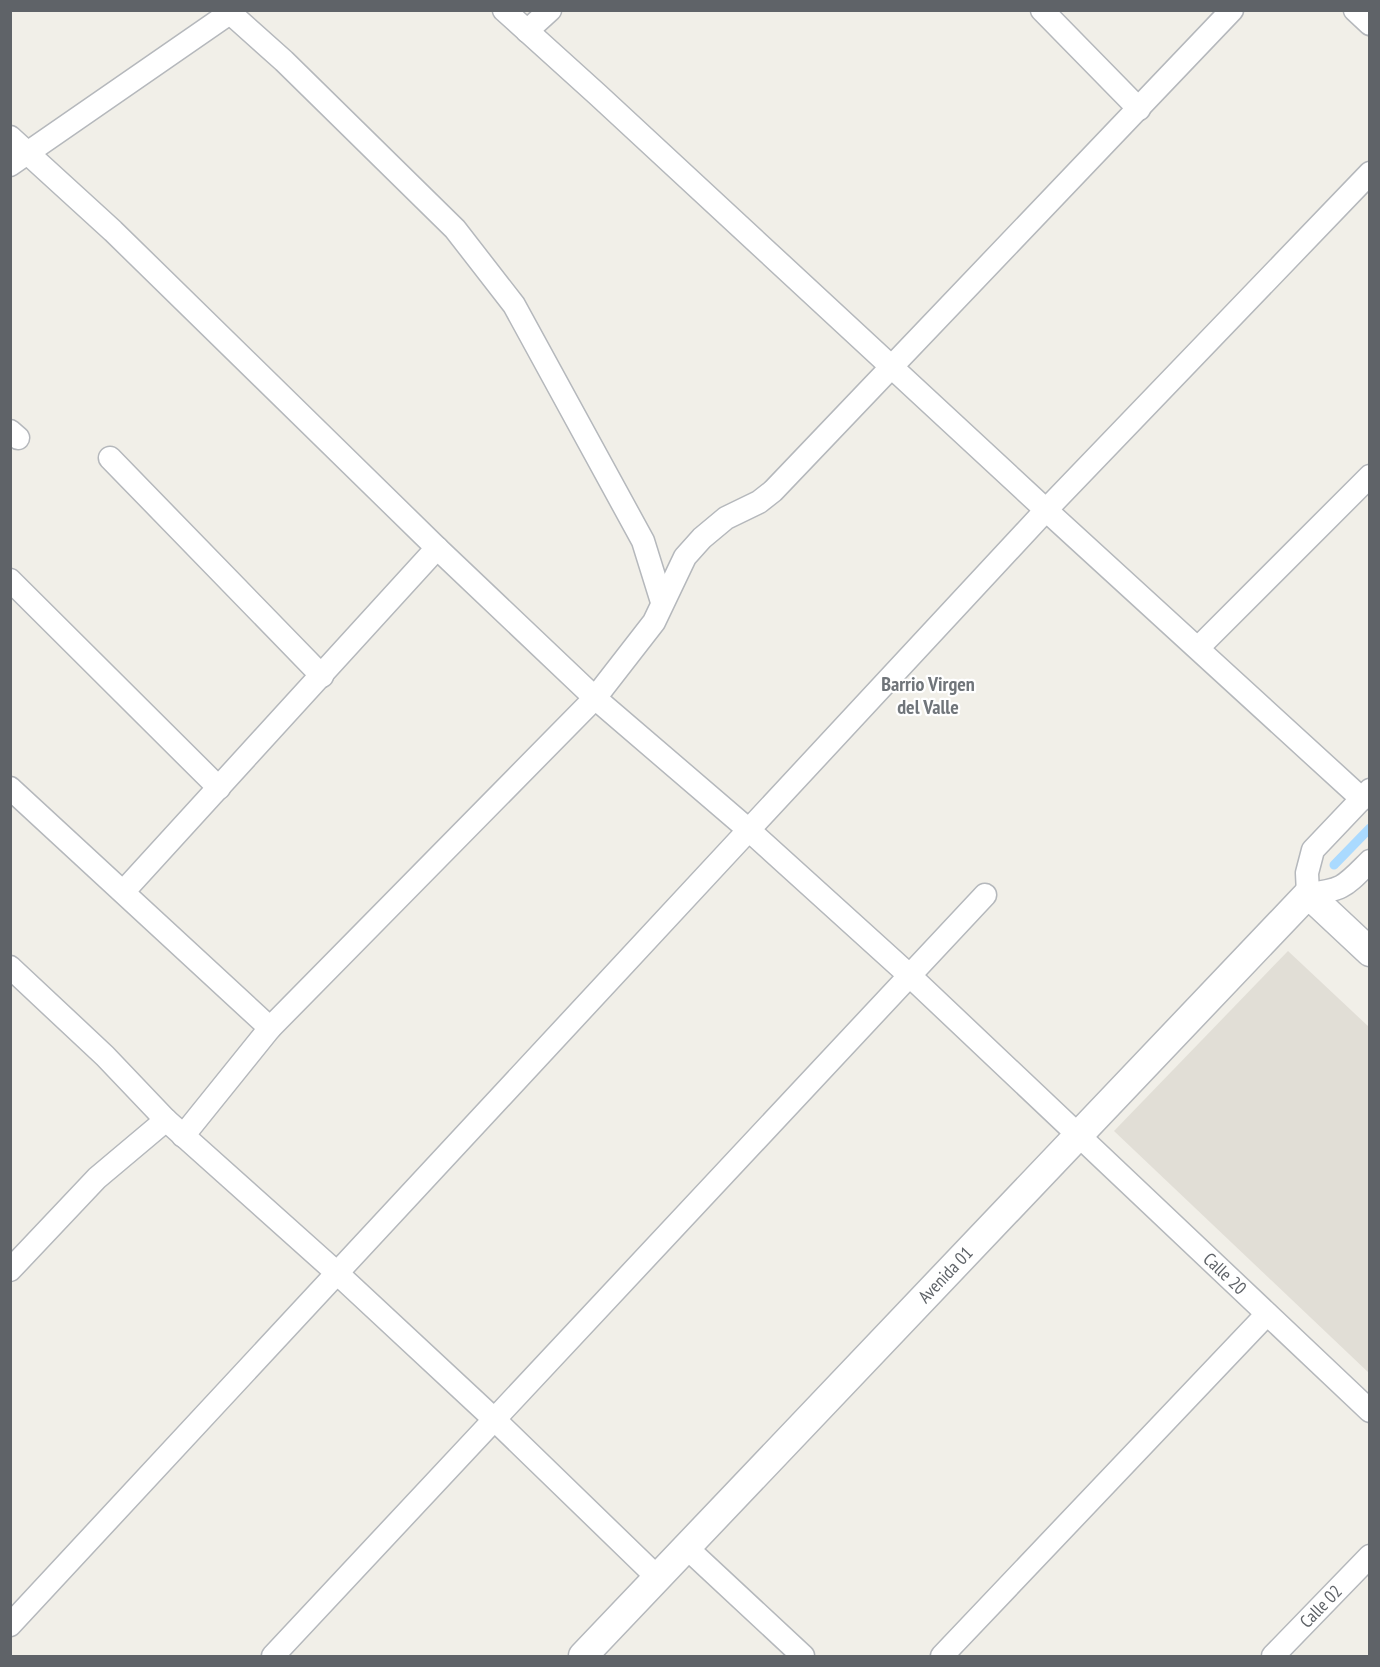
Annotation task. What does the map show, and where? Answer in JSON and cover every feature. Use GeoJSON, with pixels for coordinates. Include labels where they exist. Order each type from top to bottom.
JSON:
{"type":"FeatureCollection","features":[{"type":"Feature","properties":{"kind":"street"},"geometry":{"type":"LineString","coordinates":[[504,10],[1046,510],[1198,648],[1366,795],[1313,850],[1307,873],[1308,894],[1370,952]]}},
{"type":"Feature","properties":{"kind":"street"},"geometry":{"type":"LineString","coordinates":[[527,31],[550,10]]}},
{"type":"Feature","properties":{"kind":"street"},"geometry":{"type":"LineString","coordinates":[[1042,10],[1139,109]]}},
{"type":"Feature","properties":{"kind":"street"},"geometry":{"type":"LineString","coordinates":[[183,1136],[270,1028],[595,698],[654,622],[685,557],[702,538],[726,519],[759,502],[773,491],[893,368],[1232,10]]}},
{"type":"Feature","properties":{"kind":"street"},"geometry":{"type":"LineString","coordinates":[[1355,10],[1370,24]]}},
{"type":"Feature","properties":{"kind":"street"},"geometry":{"type":"LineString","coordinates":[[20,159],[230,11],[455,229],[514,305],[643,541],[662,602]]}},
{"type":"Feature","properties":{"kind":"street","name":"Calle 20"},"geometry":{"type":"LineString","coordinates":[[10,137],[20,159],[113,231],[437,548],[595,698],[750,831],[909,975],[1370,1411]]}},
{"type":"Feature","properties":{"kind":"street"},"geometry":{"type":"LineString","coordinates":[[10,1625],[1046,510],[1370,173]]}},
{"type":"Feature","properties":{"kind":"street"},"geometry":{"type":"LineString","coordinates":[[110,459],[322,676]]}},
{"type":"Feature","properties":{"kind":"street"},"geometry":{"type":"LineString","coordinates":[[1198,648],[1370,476]]}},
{"type":"Feature","properties":{"kind":"street"},"geometry":{"type":"LineString","coordinates":[[124,891],[437,548]]}},
{"type":"Feature","properties":{"kind":"street"},"geometry":{"type":"LineString","coordinates":[[10,580],[219,788]]}},
{"type":"Feature","properties":{"kind":"street"},"geometry":{"type":"LineString","coordinates":[[10,788],[270,1028]]}},
{"type":"Feature","properties":{"kind":"street"},"geometry":{"type":"LineString","coordinates":[[1308,894],[1330,892],[1346,886],[1370,861]]}},
{"type":"Feature","properties":{"kind":"street","name":"Avenida 01"},"geometry":{"type":"LineString","coordinates":[[583,1656],[1308,894]]}},
{"type":"Feature","properties":{"kind":"street"},"geometry":{"type":"LineString","coordinates":[[273,1656],[985,895]]}},
{"type":"Feature","properties":{"kind":"street"},"geometry":{"type":"LineString","coordinates":[[10,967],[105,1056],[165,1120],[337,1273],[495,1420],[658,1578]]}},
{"type":"Feature","properties":{"kind":"street"},"geometry":{"type":"LineString","coordinates":[[10,1270],[97,1178],[165,1120]]}},
{"type":"Feature","properties":{"kind":"street"},"geometry":{"type":"LineString","coordinates":[[942,1656],[1267,1314]]}},
{"type":"Feature","properties":{"kind":"street"},"geometry":{"type":"LineString","coordinates":[[687,1548],[803,1656]]}},
{"type":"Feature","properties":{"kind":"street","name":"Calle 02"},"geometry":{"type":"LineString","coordinates":[[1273,1656],[1370,1557]]}},
{"type":"Feature","properties":{"kind":"shaded area"},"geometry":{"type":"Polygon","coordinates":[[[1288,951],[1369,1027],[1369,1373],[1114,1131],[1288,951]]]}},
{"type":"Feature","properties":{"kind":"waterway"},"geometry":{"type":"LineString","coordinates":[[1334,865],[1370,828]]}},
{"type":"Feature","properties":{"kind":"district","name":"Barrio Virgen del Valle"},"geometry":{"type":"Point","coordinates":[928,696]}}]}
